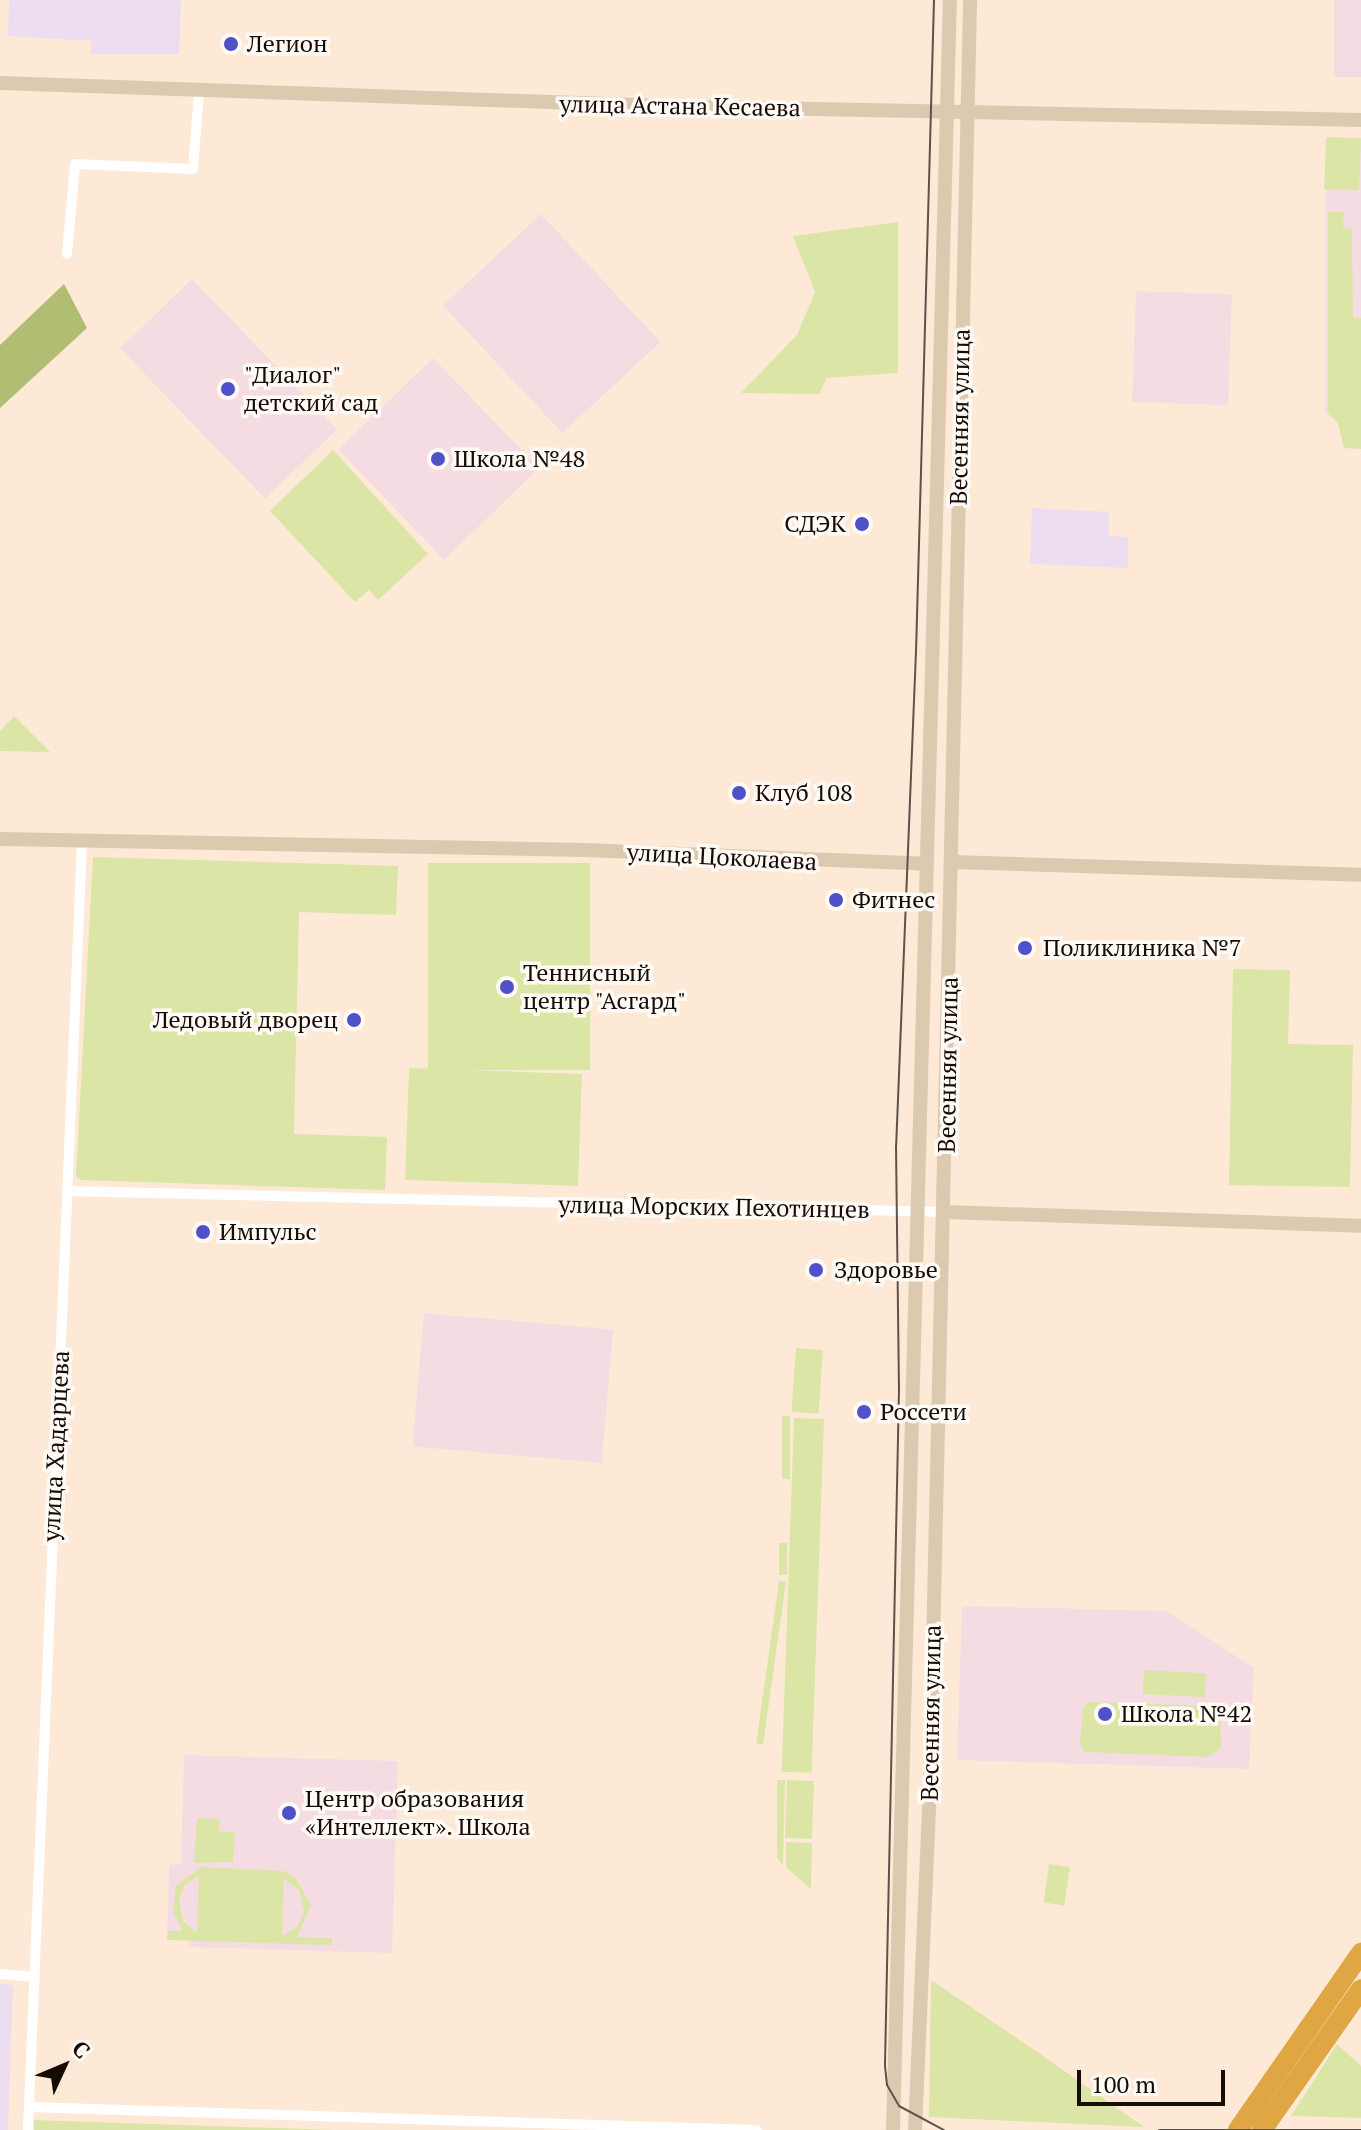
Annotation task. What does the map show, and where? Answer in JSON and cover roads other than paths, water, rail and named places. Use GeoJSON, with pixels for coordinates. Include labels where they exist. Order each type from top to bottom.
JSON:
{"type":"FeatureCollection","features":[{"type":"Feature","properties":{"kind":"highway"},"geometry":{"type":"LineString","coordinates":[[1238,2130],[1361,1953]]}},
{"type":"Feature","properties":{"kind":"highway"},"geometry":{"type":"LineString","coordinates":[[1262,2130],[1361,1989]]}},
{"type":"Feature","properties":{"kind":"street","name":"Весенняя улица"},"geometry":{"type":"LineString","coordinates":[[893,2130],[920,1211],[950,0]]}},
{"type":"Feature","properties":{"kind":"street","name":"Весенняя улица"},"geometry":{"type":"LineString","coordinates":[[915,2130],[930,1781],[945,1212],[970,0]]}},
{"type":"Feature","properties":{"kind":"street","name":"улица Астана Кесаева"},"geometry":{"type":"LineString","coordinates":[[0,83],[199,92],[1361,120]]}},
{"type":"Feature","properties":{"kind":"street"},"geometry":{"type":"LineString","coordinates":[[67,254],[75,164],[193,169],[199,92]]}},
{"type":"Feature","properties":{"kind":"street"},"geometry":{"type":"LineString","coordinates":[[0,839],[82,843]]}},
{"type":"Feature","properties":{"kind":"street","name":"улица Цоколаева"},"geometry":{"type":"LineString","coordinates":[[82,843],[584,850],[927,864],[952,862],[1361,875]]}},
{"type":"Feature","properties":{"kind":"street","name":"улица Хадарцева"},"geometry":{"type":"LineString","coordinates":[[28,2130],[82,843]]}},
{"type":"Feature","properties":{"kind":"street","name":"улица Морских Пехотинцев"},"geometry":{"type":"LineString","coordinates":[[68,1191],[920,1211],[1361,1226]]}},
{"type":"Feature","properties":{"kind":"street"},"geometry":{"type":"LineString","coordinates":[[0,1974],[34,1977]]}},
{"type":"Feature","properties":{"kind":"street"},"geometry":{"type":"LineString","coordinates":[[29,2107],[757,2130]]}},
{"type":"Feature","properties":{"kind":"tram line"},"geometry":{"type":"LineString","coordinates":[[934,0],[916,651],[896,1146],[899,1390],[885,2066],[887,2085],[899,2106],[944,2130]]}},
{"type":"Feature","properties":{"kind":"tram line"},"geometry":{"type":"LineString","coordinates":[[1159,2130],[1361,2130]]}},
{"type":"Feature","properties":{"kind":"place","name":"Легион"},"geometry":{"type":"Point","coordinates":[231,44]}},
{"type":"Feature","properties":{"kind":"place","name":"\"Диалог\" детский сад"},"geometry":{"type":"Point","coordinates":[228,389]}},
{"type":"Feature","properties":{"kind":"place","name":"Школа №48"},"geometry":{"type":"Point","coordinates":[438,459]}},
{"type":"Feature","properties":{"kind":"place","name":"СДЭК"},"geometry":{"type":"Point","coordinates":[862,524]}},
{"type":"Feature","properties":{"kind":"place","name":"Клуб 108"},"geometry":{"type":"Point","coordinates":[739,793]}},
{"type":"Feature","properties":{"kind":"place","name":"Фитнес"},"geometry":{"type":"Point","coordinates":[836,900]}},
{"type":"Feature","properties":{"kind":"place","name":"Поликлиника №7"},"geometry":{"type":"Point","coordinates":[1025,948]}},
{"type":"Feature","properties":{"kind":"place","name":"Теннисный центр \"Асгард\""},"geometry":{"type":"Point","coordinates":[507,987]}},
{"type":"Feature","properties":{"kind":"place","name":"Ледовый дворец"},"geometry":{"type":"Point","coordinates":[354,1020]}},
{"type":"Feature","properties":{"kind":"place","name":"Импульс"},"geometry":{"type":"Point","coordinates":[203,1232]}},
{"type":"Feature","properties":{"kind":"place","name":"Здоровье"},"geometry":{"type":"Point","coordinates":[816,1270]}},
{"type":"Feature","properties":{"kind":"place","name":"Россети"},"geometry":{"type":"Point","coordinates":[864,1412]}},
{"type":"Feature","properties":{"kind":"place","name":"Школа №42"},"geometry":{"type":"Point","coordinates":[1105,1714]}},
{"type":"Feature","properties":{"kind":"place","name":"Центр образования «Интеллект». Школа"},"geometry":{"type":"Point","coordinates":[289,1813]}}]}
